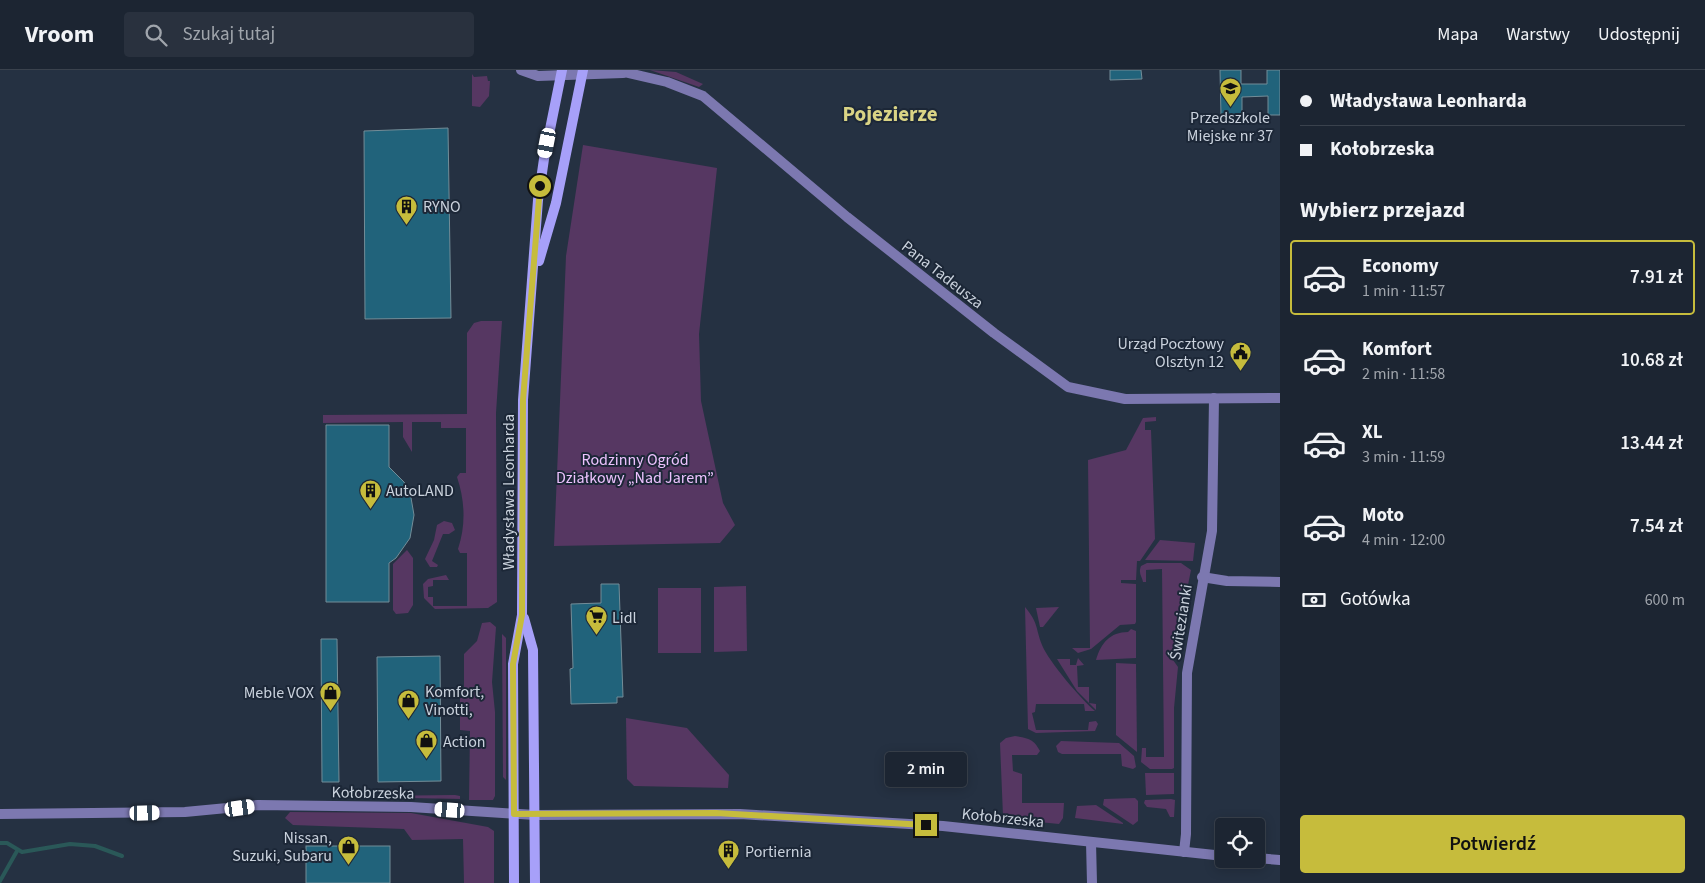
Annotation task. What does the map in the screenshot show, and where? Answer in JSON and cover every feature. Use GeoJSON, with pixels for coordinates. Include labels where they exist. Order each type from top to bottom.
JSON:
{"type":"FeatureCollection","features":[{"type":"Feature","properties":{"kind":"main road","name":"Władysława Leonharda"},"geometry":{"type":"LineString","coordinates":[[514,883],[513,664],[522,615],[523,400],[534,279],[538,200],[561,73]]}},
{"type":"Feature","properties":{"kind":"main road","name":"Władysława Leonharda"},"geometry":{"type":"LineString","coordinates":[[534,279],[556,203],[582,73]]}},
{"type":"Feature","properties":{"kind":"main road","name":"Władysława Leonharda"},"geometry":{"type":"LineString","coordinates":[[522,615],[533,650],[535,883]]}},
{"type":"Feature","properties":{"kind":"street"},"geometry":{"type":"LineString","coordinates":[[521,70],[538,76],[561,73]]}},
{"type":"Feature","properties":{"kind":"street","name":"Pana Tadeusza"},"geometry":{"type":"LineString","coordinates":[[561,73],[620,72],[667,82],[702,96],[847,217],[994,333],[1068,387],[1125,399],[1280,398]]}},
{"type":"Feature","properties":{"kind":"street","name":"Świtezianki"},"geometry":{"type":"LineString","coordinates":[[1184,852],[1186,834],[1187,673],[1202,577],[1212,531],[1214,398]]}},
{"type":"Feature","properties":{"kind":"street"},"geometry":{"type":"LineString","coordinates":[[1202,577],[1227,581],[1280,582]]}},
{"type":"Feature","properties":{"kind":"street","name":"Kołobrzeska"},"geometry":{"type":"LineString","coordinates":[[0,814],[185,812],[258,805],[411,807],[514,814],[716,813],[943,826],[1215,855]]}},
{"type":"Feature","properties":{"kind":"street"},"geometry":{"type":"LineString","coordinates":[[1091,842],[1092,883]]}},
{"type":"Feature","properties":{"kind":"street"},"geometry":{"type":"LineString","coordinates":[[1265,859],[1280,860]]}},
{"type":"Feature","properties":{"kind":"green space"},"geometry":{"type":"Polygon","coordinates":[[[650,70],[676,72],[703,84],[699,87],[650,70]]]}},
{"type":"Feature","properties":{"kind":"green space"},"geometry":{"type":"Polygon","coordinates":[[[472,74],[474,77],[487,76],[488,81],[490,81],[489,96],[480,107],[472,106],[472,74]]]}},
{"type":"Feature","properties":{"kind":"green space","name":"Rodzinny Ogród Działkowy „Nad Jarem”"},"geometry":{"type":"Polygon","coordinates":[[[583,145],[717,168],[699,334],[701,401],[723,503],[735,525],[720,543],[554,546],[566,256],[583,145]]]}},
{"type":"Feature","properties":{"kind":"green space"},"geometry":{"type":"Polygon","coordinates":[[[502,321],[496,413],[497,602],[488,608],[435,609],[424,598],[423,584],[428,579],[446,575],[449,580],[433,580],[433,586],[428,587],[428,597],[433,597],[433,606],[467,606],[467,553],[460,553],[458,549],[464,513],[457,477],[460,473],[466,473],[466,428],[441,428],[441,422],[412,422],[412,452],[403,437],[403,422],[323,423],[323,415],[467,414],[467,333],[474,323],[502,321]]]}},
{"type":"Feature","properties":{"kind":"green space"},"geometry":{"type":"Polygon","coordinates":[[[1156,417],[1156,421],[1145,422],[1145,430],[1151,430],[1155,539],[1140,561],[1137,561],[1136,580],[1121,580],[1121,583],[1136,584],[1136,622],[1135,624],[1120,625],[1091,649],[1078,653],[1072,648],[1090,648],[1088,460],[1126,450],[1143,418],[1156,417]]]}},
{"type":"Feature","properties":{"kind":"green space"},"geometry":{"type":"Polygon","coordinates":[[[444,521],[452,523],[455,530],[449,534],[443,534],[432,561],[438,565],[437,567],[430,567],[425,559],[434,540],[437,525],[444,521]]]}},
{"type":"Feature","properties":{"kind":"green space"},"geometry":{"type":"Polygon","coordinates":[[[1160,540],[1195,543],[1193,561],[1145,560],[1160,540]]]}},
{"type":"Feature","properties":{"kind":"green space"},"geometry":{"type":"Polygon","coordinates":[[[407,550],[413,558],[413,605],[408,613],[396,614],[393,610],[393,564],[407,550]]]}},
{"type":"Feature","properties":{"kind":"green space"},"geometry":{"type":"Polygon","coordinates":[[[1147,563],[1181,563],[1191,570],[1173,660],[1178,667],[1174,708],[1174,768],[1172,769],[1150,769],[1141,762],[1142,748],[1146,748],[1146,757],[1164,757],[1162,569],[1146,570],[1146,582],[1143,582],[1140,569],[1141,566],[1147,563]]]}},
{"type":"Feature","properties":{"kind":"green space"},"geometry":{"type":"Polygon","coordinates":[[[746,586],[747,651],[714,652],[714,587],[746,586]]]}},
{"type":"Feature","properties":{"kind":"green space"},"geometry":{"type":"Polygon","coordinates":[[[658,588],[701,588],[701,653],[658,653],[658,588]]]}},
{"type":"Feature","properties":{"kind":"green space"},"geometry":{"type":"Polygon","coordinates":[[[1025,607],[1035,622],[1042,645],[1051,661],[1095,711],[1085,711],[1084,704],[1036,704],[1035,712],[1032,713],[1036,730],[1088,730],[1089,722],[1096,721],[1098,724],[1095,731],[1036,733],[1028,729],[1025,607]]]}},
{"type":"Feature","properties":{"kind":"green space"},"geometry":{"type":"Polygon","coordinates":[[[1059,607],[1043,627],[1040,627],[1036,608],[1059,607]]]}},
{"type":"Feature","properties":{"kind":"green space"},"geometry":{"type":"Polygon","coordinates":[[[490,622],[496,627],[492,682],[495,712],[495,796],[493,800],[469,800],[470,731],[460,730],[460,698],[464,698],[464,654],[477,641],[482,623],[490,622]]]}},
{"type":"Feature","properties":{"kind":"green space"},"geometry":{"type":"Polygon","coordinates":[[[1131,629],[1136,631],[1136,658],[1096,660],[1101,648],[1111,636],[1128,632],[1131,629]]]}},
{"type":"Feature","properties":{"kind":"green space"},"geometry":{"type":"Polygon","coordinates":[[[502,634],[506,638],[506,780],[503,777],[502,634]]]}},
{"type":"Feature","properties":{"kind":"green space"},"geometry":{"type":"Polygon","coordinates":[[[1078,658],[1084,665],[1077,666],[1078,687],[1089,687],[1089,703],[1077,691],[1057,659],[1070,659],[1070,665],[1076,665],[1078,658]]]}},
{"type":"Feature","properties":{"kind":"green space"},"geometry":{"type":"Polygon","coordinates":[[[1116,663],[1136,664],[1137,752],[1116,735],[1116,663]]]}},
{"type":"Feature","properties":{"kind":"green space"},"geometry":{"type":"Polygon","coordinates":[[[1089,703],[1096,704],[1096,710],[1089,703]]]}},
{"type":"Feature","properties":{"kind":"green space"},"geometry":{"type":"Polygon","coordinates":[[[626,718],[687,728],[729,775],[728,788],[634,786],[627,779],[626,718]]]}},
{"type":"Feature","properties":{"kind":"green space"},"geometry":{"type":"Polygon","coordinates":[[[1015,736],[1030,740],[1040,751],[1037,755],[1012,755],[1013,771],[1022,774],[1022,803],[1064,803],[1063,818],[1059,824],[1007,819],[1003,816],[1000,743],[1006,738],[1015,736]]]}},
{"type":"Feature","properties":{"kind":"green space"},"geometry":{"type":"Polygon","coordinates":[[[1061,741],[1119,743],[1134,756],[1136,767],[1133,769],[1122,766],[1121,754],[1062,754],[1058,752],[1056,746],[1061,741]]]}},
{"type":"Feature","properties":{"kind":"green space"},"geometry":{"type":"Polygon","coordinates":[[[1145,773],[1174,773],[1174,794],[1146,795],[1145,773]]]}},
{"type":"Feature","properties":{"kind":"green space"},"geometry":{"type":"Polygon","coordinates":[[[355,792],[369,796],[455,795],[460,796],[460,799],[360,797],[355,792]]]}},
{"type":"Feature","properties":{"kind":"green space"},"geometry":{"type":"Polygon","coordinates":[[[1135,798],[1138,801],[1138,821],[1133,825],[1103,805],[1104,799],[1135,798]]]}},
{"type":"Feature","properties":{"kind":"green space"},"geometry":{"type":"Polygon","coordinates":[[[1145,800],[1175,800],[1174,817],[1170,817],[1166,809],[1147,807],[1144,803],[1145,800]]]}},
{"type":"Feature","properties":{"kind":"green space"},"geometry":{"type":"Polygon","coordinates":[[[1096,805],[1123,824],[1075,818],[1077,806],[1096,805]]]}},
{"type":"Feature","properties":{"kind":"green space"},"geometry":{"type":"Polygon","coordinates":[[[290,812],[411,813],[488,827],[494,831],[494,883],[464,883],[463,839],[412,840],[404,829],[293,825],[285,818],[290,812]]]}},
{"type":"Feature","properties":{"kind":"building"},"geometry":{"type":"Polygon","coordinates":[[[1110,70],[1141,70],[1142,79],[1110,80],[1110,70]]]}},
{"type":"Feature","properties":{"kind":"building","name":"Przedszkole Miejske nr 37"},"geometry":{"type":"Polygon","coordinates":[[[1220,70],[1241,70],[1241,84],[1267,84],[1267,70],[1280,70],[1280,115],[1268,115],[1268,96],[1242,97],[1242,116],[1221,116],[1220,70]]]}},
{"type":"Feature","properties":{"kind":"building","name":"RYNO"},"geometry":{"type":"Polygon","coordinates":[[[448,128],[451,318],[365,319],[364,131],[448,128]]]}},
{"type":"Feature","properties":{"kind":"building","name":"AutoLAND"},"geometry":{"type":"Polygon","coordinates":[[[326,425],[389,425],[389,467],[404,482],[410,492],[414,515],[410,538],[396,558],[389,563],[389,602],[326,602],[326,425]]]}},
{"type":"Feature","properties":{"kind":"building","name":"Lidl"},"geometry":{"type":"Polygon","coordinates":[[[601,584],[619,584],[623,697],[617,697],[617,703],[571,704],[570,669],[573,668],[571,604],[601,603],[601,584]]]}},
{"type":"Feature","properties":{"kind":"building","name":"Meble VOX"},"geometry":{"type":"Polygon","coordinates":[[[321,639],[337,639],[339,782],[322,782],[321,639]]]}},
{"type":"Feature","properties":{"kind":"building","name":"Komfort, Vinotti,"},"geometry":{"type":"Polygon","coordinates":[[[440,656],[441,781],[378,782],[377,657],[440,656]]]}},
{"type":"Feature","properties":{"kind":"building","name":"Nissan, Suzuki, Subaru"},"geometry":{"type":"Polygon","coordinates":[[[306,846],[390,846],[390,883],[306,883],[306,846]]]}},
{"type":"Feature","properties":{"kind":"waterway"},"geometry":{"type":"LineString","coordinates":[[0,843],[7,843],[22,852],[70,844],[95,846],[122,856]]}},
{"type":"Feature","properties":{"kind":"waterway"},"geometry":{"type":"LineString","coordinates":[[0,881],[17,851]]}},
{"type":"Feature","properties":{"kind":"place","name":"Przedszkole Miejske nr 37"},"geometry":{"type":"Point","coordinates":[1230,107]}},
{"type":"Feature","properties":{"kind":"place","name":"RYNO"},"geometry":{"type":"Point","coordinates":[407,225]}},
{"type":"Feature","properties":{"kind":"place","name":"Urząd Pocztowy Olsztyn 12"},"geometry":{"type":"Point","coordinates":[1240,371]}},
{"type":"Feature","properties":{"kind":"place","name":"AutoLAND"},"geometry":{"type":"Point","coordinates":[370,509]}},
{"type":"Feature","properties":{"kind":"place","name":"Lidl"},"geometry":{"type":"Point","coordinates":[596,636]}},
{"type":"Feature","properties":{"kind":"place","name":"Meble VOX"},"geometry":{"type":"Point","coordinates":[330,711]}},
{"type":"Feature","properties":{"kind":"place","name":"Komfort, Vinotti,"},"geometry":{"type":"Point","coordinates":[409,719]}},
{"type":"Feature","properties":{"kind":"place","name":"Action"},"geometry":{"type":"Point","coordinates":[427,760]}},
{"type":"Feature","properties":{"kind":"place","name":"Nissan, Suzuki, Subaru"},"geometry":{"type":"Point","coordinates":[348,865]}},
{"type":"Feature","properties":{"kind":"place","name":"Portiernia"},"geometry":{"type":"Point","coordinates":[729,870]}},
{"type":"Feature","properties":{"kind":"district","name":"Pojezierze"},"geometry":{"type":"Point","coordinates":[890,114]}},
{"type":"Feature","properties":{"kind":"route"},"geometry":{"type":"LineString","coordinates":[[540,186],[523,400],[522,615],[513,664],[514,814],[716,813],[797,816],[926,825]]}}]}
